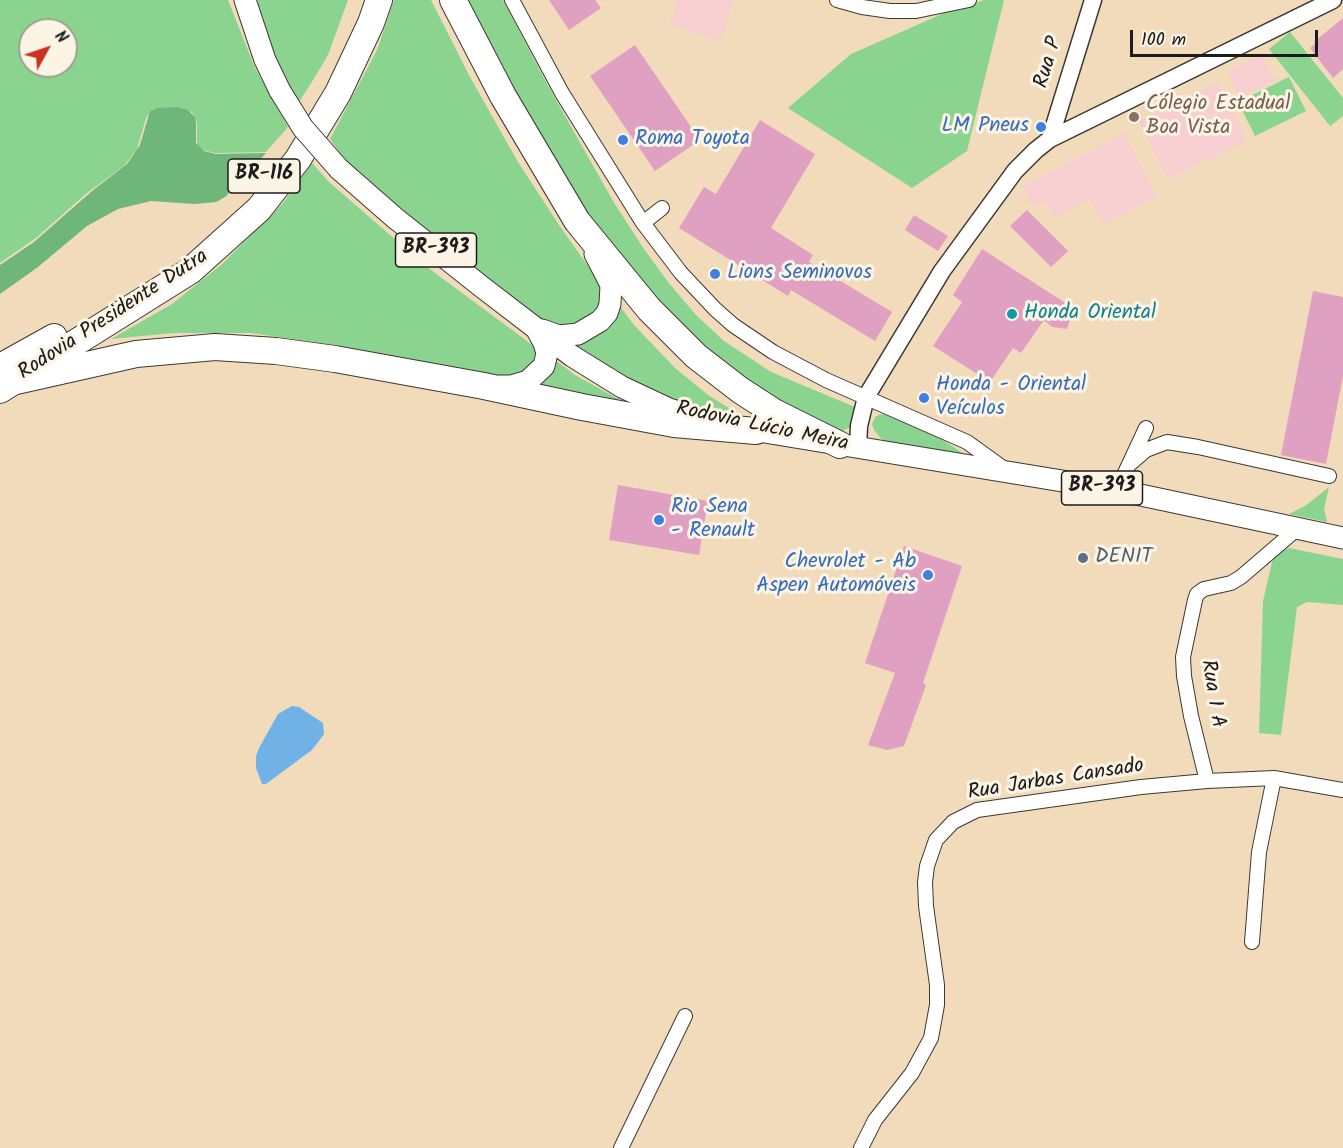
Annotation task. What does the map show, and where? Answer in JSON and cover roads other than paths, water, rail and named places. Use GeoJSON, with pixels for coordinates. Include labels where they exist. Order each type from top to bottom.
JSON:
{"type":"FeatureCollection","features":[{"type":"Feature","properties":{"kind":"highway","name":"Rodovia Presidente Dutra"},"geometry":{"type":"LineString","coordinates":[[5,379],[110,304],[180,258],[216,229],[248,197],[288,144],[325,80],[357,15],[361,0]]}},
{"type":"Feature","properties":{"kind":"highway","name":"Rodovia Presidente Dutra"},"geometry":{"type":"LineString","coordinates":[[5,379],[190,271],[259,209],[298,159],[338,93],[363,42],[379,0]]}},
{"type":"Feature","properties":{"kind":"highway"},"geometry":{"type":"LineString","coordinates":[[453,0],[503,96],[577,221],[649,309],[696,356],[740,390],[774,412],[849,447]]}},
{"type":"Feature","properties":{"kind":"highway"},"geometry":{"type":"LineString","coordinates":[[5,379],[136,354],[215,347],[276,351],[484,386],[674,424],[756,431]]}},
{"type":"Feature","properties":{"kind":"main road","name":"Rodovia Lúcio Meira"},"geometry":{"type":"LineString","coordinates":[[245,0],[265,60],[280,91],[303,128],[339,169],[395,218],[536,328],[581,362],[632,392],[669,409],[756,431],[1117,490],[1343,538]]}},
{"type":"Feature","properties":{"kind":"main road"},"geometry":{"type":"LineString","coordinates":[[536,328],[559,336],[578,334],[600,321],[610,304],[611,285],[577,221]]}},
{"type":"Feature","properties":{"kind":"main road"},"geometry":{"type":"LineString","coordinates":[[484,386],[520,384],[539,372],[544,366],[547,353],[536,328]]}},
{"type":"Feature","properties":{"kind":"street"},"geometry":{"type":"LineString","coordinates":[[512,0],[562,93],[643,223],[696,290],[733,325],[753,340],[791,362],[966,442],[1009,473]]}},
{"type":"Feature","properties":{"kind":"street"},"geometry":{"type":"LineString","coordinates":[[837,0],[890,12],[916,10],[969,0]]}},
{"type":"Feature","properties":{"kind":"street","name":"Rua P"},"geometry":{"type":"LineString","coordinates":[[1050,139],[1093,0]]}},
{"type":"Feature","properties":{"kind":"street"},"geometry":{"type":"LineString","coordinates":[[849,447],[859,426],[866,397],[942,271],[1015,171],[1050,139],[1333,0]]}},
{"type":"Feature","properties":{"kind":"street"},"geometry":{"type":"LineString","coordinates":[[643,223],[662,208]]}},
{"type":"Feature","properties":{"kind":"street"},"geometry":{"type":"LineString","coordinates":[[1117,490],[1146,428]]}},
{"type":"Feature","properties":{"kind":"street"},"geometry":{"type":"LineString","coordinates":[[1131,463],[1146,450],[1167,442],[1329,476]]}},
{"type":"Feature","properties":{"kind":"street","name":"Rua 1 A"},"geometry":{"type":"LineString","coordinates":[[1207,781],[1184,676],[1183,657],[1197,594],[1204,589],[1231,583],[1241,578],[1298,528]]}},
{"type":"Feature","properties":{"kind":"street"},"geometry":{"type":"LineString","coordinates":[[1252,942],[1259,852],[1274,778]]}},
{"type":"Feature","properties":{"kind":"street","name":"Rua Jarbas Cansado"},"geometry":{"type":"LineString","coordinates":[[861,1148],[883,1108],[912,1074],[924,1055],[935,1024],[937,985],[925,882],[930,852],[944,830],[965,815],[977,810],[1141,787],[1274,778],[1343,790]]}},
{"type":"Feature","properties":{"kind":"street"},"geometry":{"type":"LineString","coordinates":[[621,1148],[685,1016]]}},
{"type":"Feature","properties":{"kind":"water"},"geometry":{"type":"Polygon","coordinates":[[[292,706],[299,707],[323,723],[324,734],[312,750],[266,784],[262,784],[256,768],[259,748],[278,714],[292,706]]]}},
{"type":"Feature","properties":{"kind":"place","name":"Cólegio Estadual Boa Vista"},"geometry":{"type":"Point","coordinates":[1134,117]}},
{"type":"Feature","properties":{"kind":"place","name":"LM Pneus"},"geometry":{"type":"Point","coordinates":[1041,127]}},
{"type":"Feature","properties":{"kind":"place","name":"Roma Toyota"},"geometry":{"type":"Point","coordinates":[623,140]}},
{"type":"Feature","properties":{"kind":"place","name":"Lions Seminovos"},"geometry":{"type":"Point","coordinates":[715,274]}},
{"type":"Feature","properties":{"kind":"place","name":"Honda Oriental"},"geometry":{"type":"Point","coordinates":[1012,314]}},
{"type":"Feature","properties":{"kind":"place","name":"Honda - Oriental Veículos"},"geometry":{"type":"Point","coordinates":[924,398]}},
{"type":"Feature","properties":{"kind":"place","name":"Rio Sena - Renault"},"geometry":{"type":"Point","coordinates":[659,520]}},
{"type":"Feature","properties":{"kind":"place","name":"DENIT"},"geometry":{"type":"Point","coordinates":[1083,558]}},
{"type":"Feature","properties":{"kind":"place","name":"Chevrolet - Ab Aspen Automóveis"},"geometry":{"type":"Point","coordinates":[928,575]}}]}
